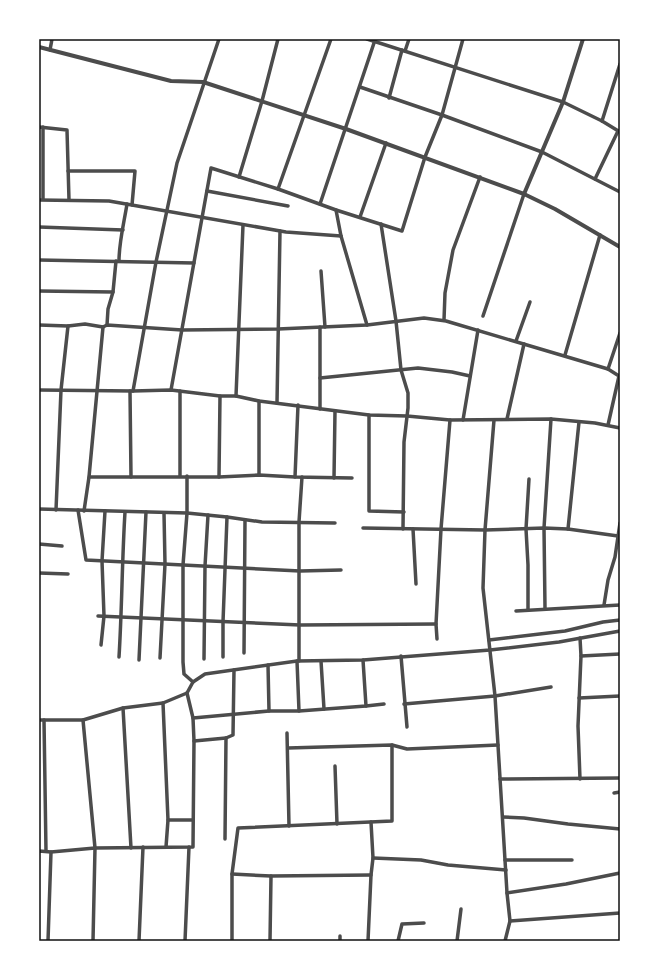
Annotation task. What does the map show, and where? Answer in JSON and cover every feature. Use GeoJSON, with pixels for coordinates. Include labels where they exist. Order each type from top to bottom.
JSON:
{"type":"FeatureCollection","features":[{"type":"Feature","properties":{"kind":"street"},"geometry":{"type":"LineString","coordinates":[[50,50],[52,39]]}},
{"type":"Feature","properties":{"kind":"street"},"geometry":{"type":"LineString","coordinates":[[131,477],[132,391],[156,262],[177,163],[203,82],[219,39]]}},
{"type":"Feature","properties":{"kind":"street"},"geometry":{"type":"LineString","coordinates":[[239,177],[262,101],[278,39]]}},
{"type":"Feature","properties":{"kind":"street"},"geometry":{"type":"LineString","coordinates":[[278,189],[331,39]]}},
{"type":"Feature","properties":{"kind":"street"},"geometry":{"type":"LineString","coordinates":[[367,39],[375,40],[563,102],[602,121],[619,132],[594,179]]}},
{"type":"Feature","properties":{"kind":"street"},"geometry":{"type":"LineString","coordinates":[[389,98],[404,50],[409,39]]}},
{"type":"Feature","properties":{"kind":"street"},"geometry":{"type":"LineString","coordinates":[[171,390],[211,168],[402,231],[425,157],[442,115],[463,39]]}},
{"type":"Feature","properties":{"kind":"street"},"geometry":{"type":"LineString","coordinates":[[483,316],[524,194],[563,102],[583,39]]}},
{"type":"Feature","properties":{"kind":"street"},"geometry":{"type":"LineString","coordinates":[[320,204],[375,40]]}},
{"type":"Feature","properties":{"kind":"street"},"geometry":{"type":"LineString","coordinates":[[39,48],[172,81],[203,82],[346,129],[524,194],[555,209],[620,247]]}},
{"type":"Feature","properties":{"kind":"street"},"geometry":{"type":"LineString","coordinates":[[602,121],[620,64]]}},
{"type":"Feature","properties":{"kind":"street"},"geometry":{"type":"LineString","coordinates":[[360,87],[442,115],[542,152],[620,192]]}},
{"type":"Feature","properties":{"kind":"street"},"geometry":{"type":"LineString","coordinates":[[69,200],[67,130],[41,127],[41,199],[69,200],[108,201],[280,231],[341,236]]}},
{"type":"Feature","properties":{"kind":"street"},"geometry":{"type":"LineString","coordinates":[[360,217],[386,143]]}},
{"type":"Feature","properties":{"kind":"street"},"geometry":{"type":"LineString","coordinates":[[68,171],[135,171],[132,205]]}},
{"type":"Feature","properties":{"kind":"street"},"geometry":{"type":"LineString","coordinates":[[444,320],[445,293],[453,250],[480,177]]}},
{"type":"Feature","properties":{"kind":"street"},"geometry":{"type":"LineString","coordinates":[[207,192],[288,206]]}},
{"type":"Feature","properties":{"kind":"street"},"geometry":{"type":"LineString","coordinates":[[84,510],[89,477],[96,391],[105,326],[113,292],[119,246],[127,204]]}},
{"type":"Feature","properties":{"kind":"street"},"geometry":{"type":"LineString","coordinates":[[336,210],[341,236],[367,324]]}},
{"type":"Feature","properties":{"kind":"street"},"geometry":{"type":"LineString","coordinates":[[381,224],[396,321],[401,370],[408,393],[405,435],[403,529]]}},
{"type":"Feature","properties":{"kind":"street"},"geometry":{"type":"LineString","coordinates":[[236,396],[240,329],[243,225]]}},
{"type":"Feature","properties":{"kind":"street"},"geometry":{"type":"LineString","coordinates":[[39,227],[123,230]]}},
{"type":"Feature","properties":{"kind":"street"},"geometry":{"type":"LineString","coordinates":[[277,403],[280,231]]}},
{"type":"Feature","properties":{"kind":"street"},"geometry":{"type":"LineString","coordinates":[[565,355],[600,235]]}},
{"type":"Feature","properties":{"kind":"street"},"geometry":{"type":"LineString","coordinates":[[39,260],[194,263]]}},
{"type":"Feature","properties":{"kind":"street"},"geometry":{"type":"LineString","coordinates":[[321,271],[325,326]]}},
{"type":"Feature","properties":{"kind":"street"},"geometry":{"type":"LineString","coordinates":[[39,292],[113,292]]}},
{"type":"Feature","properties":{"kind":"street"},"geometry":{"type":"LineString","coordinates":[[516,341],[530,302]]}},
{"type":"Feature","properties":{"kind":"street"},"geometry":{"type":"LineString","coordinates":[[39,325],[68,326],[85,324],[182,330],[278,329],[367,324],[424,318],[444,320],[565,355],[608,369],[619,376],[608,425]]}},
{"type":"Feature","properties":{"kind":"street"},"geometry":{"type":"LineString","coordinates":[[56,510],[60,390],[68,326]]}},
{"type":"Feature","properties":{"kind":"street"},"geometry":{"type":"LineString","coordinates":[[320,327],[320,409]]}},
{"type":"Feature","properties":{"kind":"street"},"geometry":{"type":"LineString","coordinates":[[463,420],[478,330]]}},
{"type":"Feature","properties":{"kind":"street"},"geometry":{"type":"LineString","coordinates":[[608,369],[620,333]]}},
{"type":"Feature","properties":{"kind":"street"},"geometry":{"type":"LineString","coordinates":[[507,419],[524,344]]}},
{"type":"Feature","properties":{"kind":"street"},"geometry":{"type":"LineString","coordinates":[[320,378],[418,368],[452,372],[470,376]]}},
{"type":"Feature","properties":{"kind":"street"},"geometry":{"type":"LineString","coordinates":[[39,390],[171,390],[220,396],[236,396],[259,401],[369,415],[407,416],[450,420],[551,419],[608,425],[620,428]]}},
{"type":"Feature","properties":{"kind":"street"},"geometry":{"type":"LineString","coordinates":[[180,391],[180,476]]}},
{"type":"Feature","properties":{"kind":"street"},"geometry":{"type":"LineString","coordinates":[[219,476],[220,396]]}},
{"type":"Feature","properties":{"kind":"street"},"geometry":{"type":"LineString","coordinates":[[259,401],[259,474]]}},
{"type":"Feature","properties":{"kind":"street"},"geometry":{"type":"LineString","coordinates":[[295,477],[298,405]]}},
{"type":"Feature","properties":{"kind":"street"},"geometry":{"type":"LineString","coordinates":[[334,478],[335,411]]}},
{"type":"Feature","properties":{"kind":"street"},"geometry":{"type":"LineString","coordinates":[[369,415],[369,511],[404,512]]}},
{"type":"Feature","properties":{"kind":"street"},"geometry":{"type":"LineString","coordinates":[[545,608],[544,528],[551,419]]}},
{"type":"Feature","properties":{"kind":"street"},"geometry":{"type":"LineString","coordinates":[[437,639],[436,624],[441,529],[450,420]]}},
{"type":"Feature","properties":{"kind":"street"},"geometry":{"type":"LineString","coordinates":[[494,420],[485,530],[483,588],[495,696],[510,921],[505,941]]}},
{"type":"Feature","properties":{"kind":"street"},"geometry":{"type":"LineString","coordinates":[[568,529],[579,422]]}},
{"type":"Feature","properties":{"kind":"street"},"geometry":{"type":"LineString","coordinates":[[89,477],[219,476],[259,474],[295,477],[352,478]]}},
{"type":"Feature","properties":{"kind":"street"},"geometry":{"type":"LineString","coordinates":[[187,476],[183,620],[184,674],[193,682]]}},
{"type":"Feature","properties":{"kind":"street"},"geometry":{"type":"LineString","coordinates":[[299,711],[299,522],[302,477]]}},
{"type":"Feature","properties":{"kind":"street"},"geometry":{"type":"LineString","coordinates":[[528,610],[526,529],[529,479]]}},
{"type":"Feature","properties":{"kind":"street"},"geometry":{"type":"LineString","coordinates":[[39,509],[187,513],[262,522],[335,522]]}},
{"type":"Feature","properties":{"kind":"street"},"geometry":{"type":"LineString","coordinates":[[78,510],[86,560],[300,571],[341,570]]}},
{"type":"Feature","properties":{"kind":"street"},"geometry":{"type":"LineString","coordinates":[[101,645],[104,616],[102,561],[105,511]]}},
{"type":"Feature","properties":{"kind":"street"},"geometry":{"type":"LineString","coordinates":[[119,657],[122,617],[122,562],[125,512]]}},
{"type":"Feature","properties":{"kind":"street"},"geometry":{"type":"LineString","coordinates":[[139,660],[142,563],[146,512]]}},
{"type":"Feature","properties":{"kind":"street"},"geometry":{"type":"LineString","coordinates":[[160,658],[165,564],[164,513]]}},
{"type":"Feature","properties":{"kind":"street"},"geometry":{"type":"LineString","coordinates":[[204,659],[205,566],[208,515]]}},
{"type":"Feature","properties":{"kind":"street"},"geometry":{"type":"LineString","coordinates":[[223,657],[227,517]]}},
{"type":"Feature","properties":{"kind":"street"},"geometry":{"type":"LineString","coordinates":[[244,653],[245,520]]}},
{"type":"Feature","properties":{"kind":"street"},"geometry":{"type":"LineString","coordinates":[[604,605],[608,580],[615,557],[620,523]]}},
{"type":"Feature","properties":{"kind":"street"},"geometry":{"type":"LineString","coordinates":[[363,528],[485,530],[544,528],[568,529],[618,536]]}},
{"type":"Feature","properties":{"kind":"street"},"geometry":{"type":"LineString","coordinates":[[413,529],[416,584]]}},
{"type":"Feature","properties":{"kind":"street"},"geometry":{"type":"LineString","coordinates":[[39,544],[62,546]]}},
{"type":"Feature","properties":{"kind":"street"},"geometry":{"type":"LineString","coordinates":[[39,573],[68,574]]}},
{"type":"Feature","properties":{"kind":"street"},"geometry":{"type":"LineString","coordinates":[[516,611],[545,608],[620,605]]}},
{"type":"Feature","properties":{"kind":"street"},"geometry":{"type":"LineString","coordinates":[[98,616],[300,625],[436,624]]}},
{"type":"Feature","properties":{"kind":"street"},"geometry":{"type":"LineString","coordinates":[[488,640],[565,631],[603,622],[620,620]]}},
{"type":"Feature","properties":{"kind":"street"},"geometry":{"type":"LineString","coordinates":[[46,852],[41,720],[83,720],[123,708],[163,703],[187,693],[193,682],[205,674],[298,661],[363,660],[490,650],[559,642],[620,631]]}},
{"type":"Feature","properties":{"kind":"street"},"geometry":{"type":"LineString","coordinates":[[580,638],[581,656],[578,726],[580,779]]}},
{"type":"Feature","properties":{"kind":"street"},"geometry":{"type":"LineString","coordinates":[[581,656],[620,654]]}},
{"type":"Feature","properties":{"kind":"street"},"geometry":{"type":"LineString","coordinates":[[401,656],[407,727]]}},
{"type":"Feature","properties":{"kind":"street"},"geometry":{"type":"LineString","coordinates":[[363,660],[366,706]]}},
{"type":"Feature","properties":{"kind":"street"},"geometry":{"type":"LineString","coordinates":[[321,661],[324,709]]}},
{"type":"Feature","properties":{"kind":"street"},"geometry":{"type":"LineString","coordinates":[[268,665],[269,711]]}},
{"type":"Feature","properties":{"kind":"street"},"geometry":{"type":"LineString","coordinates":[[194,741],[226,738],[233,735],[234,670]]}},
{"type":"Feature","properties":{"kind":"street"},"geometry":{"type":"LineString","coordinates":[[404,704],[495,696],[551,687]]}},
{"type":"Feature","properties":{"kind":"street"},"geometry":{"type":"LineString","coordinates":[[39,851],[51,852],[95,848],[193,847],[194,741],[193,718],[187,693]]}},
{"type":"Feature","properties":{"kind":"street"},"geometry":{"type":"LineString","coordinates":[[579,698],[620,696]]}},
{"type":"Feature","properties":{"kind":"street"},"geometry":{"type":"LineString","coordinates":[[163,703],[168,820],[166,847]]}},
{"type":"Feature","properties":{"kind":"street"},"geometry":{"type":"LineString","coordinates":[[193,718],[269,711],[299,711],[384,704]]}},
{"type":"Feature","properties":{"kind":"street"},"geometry":{"type":"LineString","coordinates":[[123,708],[131,848]]}},
{"type":"Feature","properties":{"kind":"street"},"geometry":{"type":"LineString","coordinates":[[83,720],[95,848],[93,941]]}},
{"type":"Feature","properties":{"kind":"street"},"geometry":{"type":"LineString","coordinates":[[287,733],[289,826]]}},
{"type":"Feature","properties":{"kind":"street"},"geometry":{"type":"LineString","coordinates":[[225,839],[226,738]]}},
{"type":"Feature","properties":{"kind":"street"},"geometry":{"type":"LineString","coordinates":[[288,748],[392,745],[406,749],[498,746]]}},
{"type":"Feature","properties":{"kind":"street"},"geometry":{"type":"LineString","coordinates":[[232,941],[232,874],[238,828],[392,821],[392,745]]}},
{"type":"Feature","properties":{"kind":"street"},"geometry":{"type":"LineString","coordinates":[[335,766],[338,824]]}},
{"type":"Feature","properties":{"kind":"street"},"geometry":{"type":"LineString","coordinates":[[500,779],[620,778]]}},
{"type":"Feature","properties":{"kind":"street"},"geometry":{"type":"LineString","coordinates":[[614,793],[620,792]]}},
{"type":"Feature","properties":{"kind":"street"},"geometry":{"type":"LineString","coordinates":[[502,817],[524,818],[620,829]]}},
{"type":"Feature","properties":{"kind":"street"},"geometry":{"type":"LineString","coordinates":[[168,820],[193,820]]}},
{"type":"Feature","properties":{"kind":"street"},"geometry":{"type":"LineString","coordinates":[[368,941],[373,858],[371,822]]}},
{"type":"Feature","properties":{"kind":"street"},"geometry":{"type":"LineString","coordinates":[[139,941],[143,847]]}},
{"type":"Feature","properties":{"kind":"street"},"geometry":{"type":"LineString","coordinates":[[186,941],[189,847]]}},
{"type":"Feature","properties":{"kind":"street"},"geometry":{"type":"LineString","coordinates":[[48,941],[51,852]]}},
{"type":"Feature","properties":{"kind":"street"},"geometry":{"type":"LineString","coordinates":[[373,858],[421,860],[448,865],[506,870]]}},
{"type":"Feature","properties":{"kind":"street"},"geometry":{"type":"LineString","coordinates":[[505,860],[572,860]]}},
{"type":"Feature","properties":{"kind":"street"},"geometry":{"type":"LineString","coordinates":[[507,893],[566,884],[620,873]]}},
{"type":"Feature","properties":{"kind":"street"},"geometry":{"type":"LineString","coordinates":[[232,874],[271,876],[371,875]]}},
{"type":"Feature","properties":{"kind":"street"},"geometry":{"type":"LineString","coordinates":[[270,941],[271,876]]}},
{"type":"Feature","properties":{"kind":"street"},"geometry":{"type":"LineString","coordinates":[[457,941],[461,909]]}},
{"type":"Feature","properties":{"kind":"street"},"geometry":{"type":"LineString","coordinates":[[510,921],[620,914]]}},
{"type":"Feature","properties":{"kind":"street"},"geometry":{"type":"LineString","coordinates":[[398,941],[402,924],[424,923]]}},
{"type":"Feature","properties":{"kind":"street"},"geometry":{"type":"LineString","coordinates":[[340,936],[340,941]]}}]}
